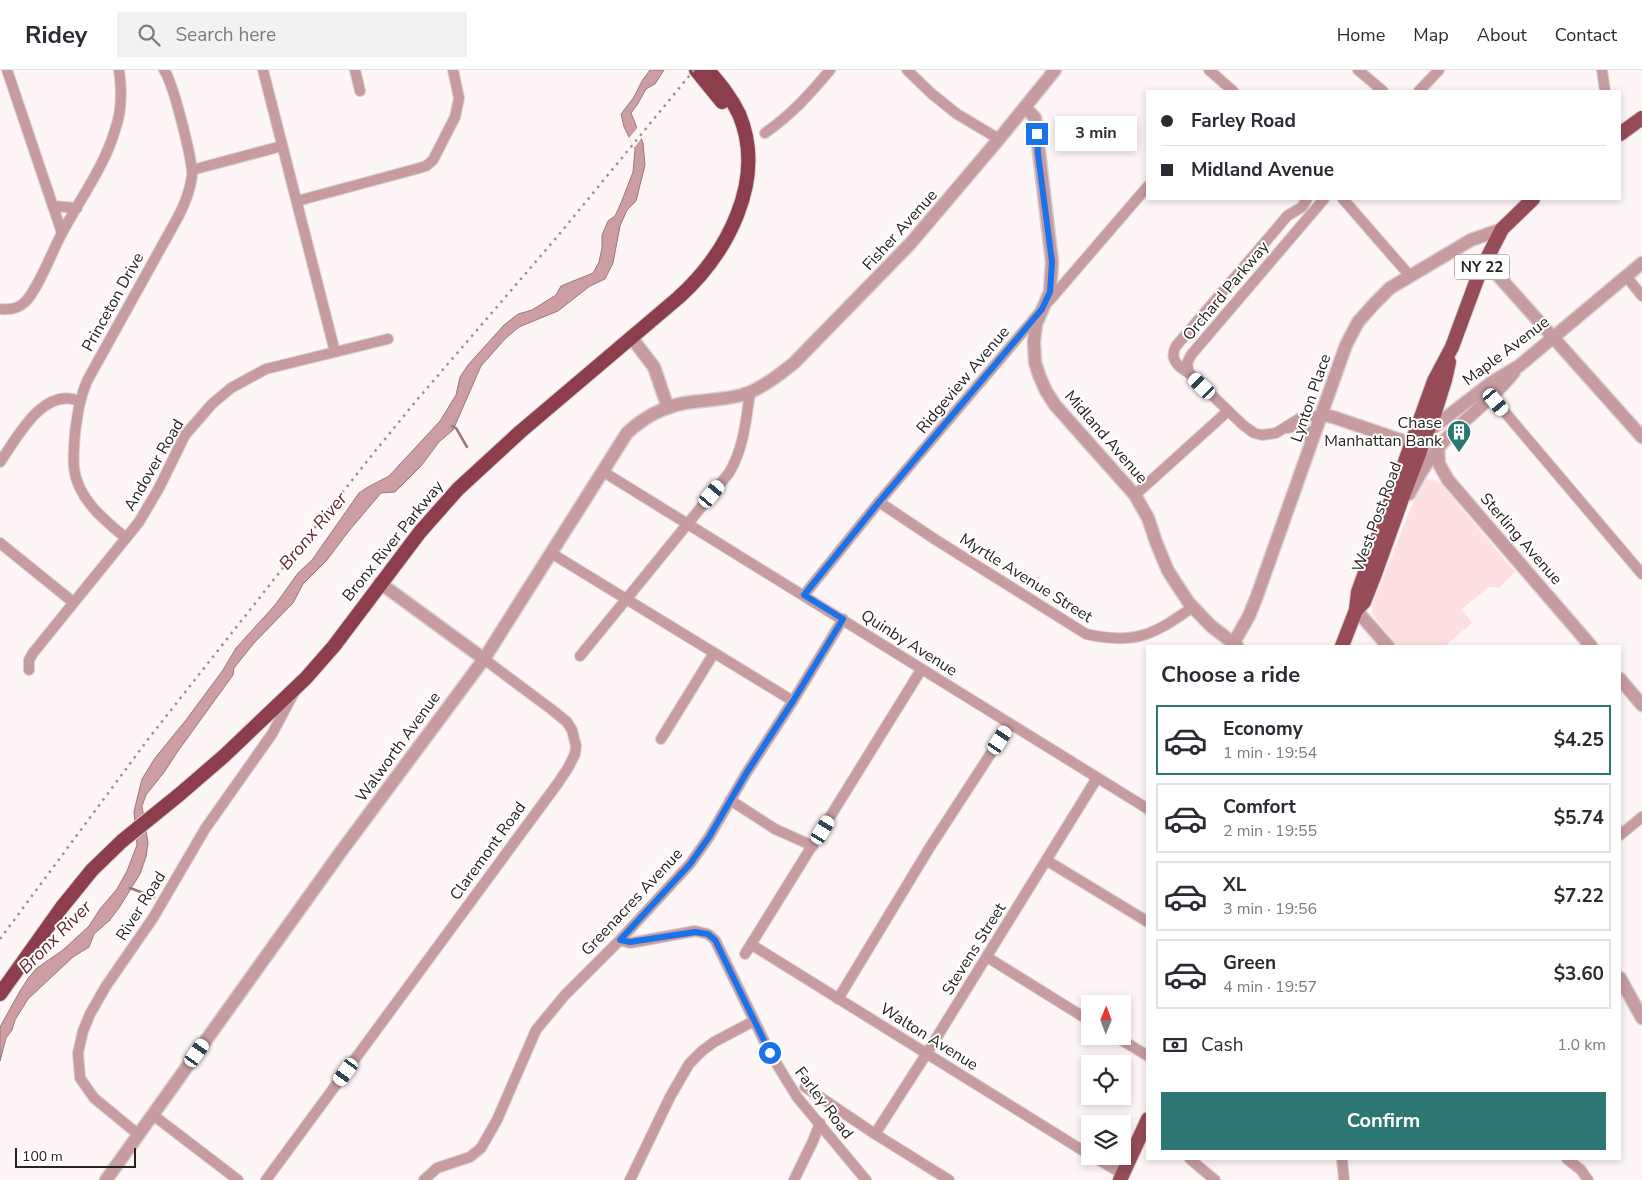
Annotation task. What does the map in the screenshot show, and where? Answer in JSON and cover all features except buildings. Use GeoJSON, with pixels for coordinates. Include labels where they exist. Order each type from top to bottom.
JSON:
{"type":"FeatureCollection","features":[{"type":"Feature","properties":{"kind":"highway","name":"Bronx River Parkway"},"geometry":{"type":"LineString","coordinates":[[0,977],[62,892],[112,838],[150,819],[197,781],[296,688],[325,656],[425,511],[465,469],[512,426],[675,288],[704,257],[719,233],[734,194],[738,159],[736,138],[727,101],[696,70]]}},
{"type":"Feature","properties":{"kind":"highway","name":"Bronx River Parkway"},"geometry":{"type":"LineString","coordinates":[[0,994],[48,926],[87,876],[134,826],[294,678],[376,580],[472,475],[698,279],[720,251],[733,225],[745,184],[748,154],[743,125],[708,70]]}},
{"type":"Feature","properties":{"kind":"main road"},"geometry":{"type":"LineString","coordinates":[[1622,128],[1642,118]]}},
{"type":"Feature","properties":{"kind":"main road","name":"West Post Road"},"geometry":{"type":"LineString","coordinates":[[1342,645],[1356,610],[1358,592],[1434,381],[1452,347],[1485,261],[1502,229],[1532,200]]}},
{"type":"Feature","properties":{"kind":"main road","name":"West Post Road"},"geometry":{"type":"LineString","coordinates":[[1356,610],[1364,602],[1427,432],[1445,380],[1452,347]]}},
{"type":"Feature","properties":{"kind":"main road"},"geometry":{"type":"LineString","coordinates":[[1122,1177],[1146,1123]]}},
{"type":"Feature","properties":{"kind":"street"},"geometry":{"type":"LineString","coordinates":[[7,70],[62,233]]}},
{"type":"Feature","properties":{"kind":"street"},"geometry":{"type":"LineString","coordinates":[[0,309],[16,308],[28,298],[104,159],[119,118],[121,92],[119,70]]}},
{"type":"Feature","properties":{"kind":"street","name":"Princeton Drive"},"geometry":{"type":"LineString","coordinates":[[126,538],[90,504],[77,480],[74,457],[79,401],[92,371],[182,208],[191,184],[192,170],[172,86],[164,70]]}},
{"type":"Feature","properties":{"kind":"street"},"geometry":{"type":"LineString","coordinates":[[263,70],[335,352]]}},
{"type":"Feature","properties":{"kind":"street"},"geometry":{"type":"LineString","coordinates":[[355,70],[360,92]]}},
{"type":"Feature","properties":{"kind":"street"},"geometry":{"type":"LineString","coordinates":[[296,201],[421,168],[433,160],[457,112],[458,91],[453,70]]}},
{"type":"Feature","properties":{"kind":"street"},"geometry":{"type":"LineString","coordinates":[[765,133],[795,110],[830,70]]}},
{"type":"Feature","properties":{"kind":"street"},"geometry":{"type":"LineString","coordinates":[[907,70],[932,94],[957,114],[999,139]]}},
{"type":"Feature","properties":{"kind":"street","name":"Fisher Avenue"},"geometry":{"type":"LineString","coordinates":[[750,392],[776,377],[794,363],[876,281],[935,216],[1055,70]]}},
{"type":"Feature","properties":{"kind":"street"},"geometry":{"type":"LineString","coordinates":[[1209,70],[1231,90]]}},
{"type":"Feature","properties":{"kind":"street"},"geometry":{"type":"LineString","coordinates":[[1358,70],[1382,90]]}},
{"type":"Feature","properties":{"kind":"street"},"geometry":{"type":"LineString","coordinates":[[1420,90],[1439,70]]}},
{"type":"Feature","properties":{"kind":"street"},"geometry":{"type":"LineString","coordinates":[[1602,70],[1605,90]]}},
{"type":"Feature","properties":{"kind":"street","name":"Midland Avenue"},"geometry":{"type":"LineString","coordinates":[[1025,107],[1035,118],[1052,251],[1050,292],[1036,324],[1034,342],[1035,362],[1046,391],[1055,405],[1135,495],[1148,518],[1168,571],[1193,608],[1233,645]]}},
{"type":"Feature","properties":{"kind":"street"},"geometry":{"type":"LineString","coordinates":[[192,170],[282,146]]}},
{"type":"Feature","properties":{"kind":"street","name":"Ridgeview Avenue"},"geometry":{"type":"LineString","coordinates":[[804,595],[879,502],[1146,188]]}},
{"type":"Feature","properties":{"kind":"street","name":"Orchard Parkway"},"geometry":{"type":"LineString","coordinates":[[1189,373],[1187,363],[1191,355],[1323,200]]}},
{"type":"Feature","properties":{"kind":"street"},"geometry":{"type":"LineString","coordinates":[[1344,200],[1410,276]]}},
{"type":"Feature","properties":{"kind":"street","name":"Orchard Parkway"},"geometry":{"type":"LineString","coordinates":[[1189,373],[1180,368],[1173,358],[1173,350],[1287,216],[1305,203]]}},
{"type":"Feature","properties":{"kind":"street"},"geometry":{"type":"LineString","coordinates":[[53,206],[77,208]]}},
{"type":"Feature","properties":{"kind":"street","name":"Lynton Place"},"geometry":{"type":"LineString","coordinates":[[1234,645],[1252,609],[1346,345],[1358,322],[1383,295],[1410,276],[1471,240],[1502,229]]}},
{"type":"Feature","properties":{"kind":"street"},"geometry":{"type":"LineString","coordinates":[[1485,261],[1642,437]]}},
{"type":"Feature","properties":{"kind":"street","name":"Maple Avenue"},"geometry":{"type":"LineString","coordinates":[[1412,444],[1492,382],[1519,366],[1642,264]]}},
{"type":"Feature","properties":{"kind":"street"},"geometry":{"type":"LineString","coordinates":[[1626,276],[1642,296]]}},
{"type":"Feature","properties":{"kind":"street"},"geometry":{"type":"LineString","coordinates":[[631,337],[647,356],[657,373],[668,408]]}},
{"type":"Feature","properties":{"kind":"street","name":"Andover Road"},"geometry":{"type":"LineString","coordinates":[[29,670],[29,660],[33,653],[139,522],[153,500],[185,435],[212,404],[240,382],[266,369],[388,339]]}},
{"type":"Feature","properties":{"kind":"street","name":"Maple Avenue"},"geometry":{"type":"LineString","coordinates":[[1395,519],[1429,458],[1504,386],[1519,366]]}},
{"type":"Feature","properties":{"kind":"street"},"geometry":{"type":"LineString","coordinates":[[1189,373],[1243,425],[1254,433],[1268,435],[1297,426],[1305,428],[1311,438],[1310,450]]}},
{"type":"Feature","properties":{"kind":"street"},"geometry":{"type":"LineString","coordinates":[[580,656],[724,480],[736,459],[744,435],[750,392]]}},
{"type":"Feature","properties":{"kind":"street","name":"Walworth Avenue"},"geometry":{"type":"LineString","coordinates":[[106,1180],[346,845],[484,659],[627,433],[645,419],[668,408],[685,403],[734,397],[750,392]]}},
{"type":"Feature","properties":{"kind":"street"},"geometry":{"type":"LineString","coordinates":[[1492,397],[1642,574]]}},
{"type":"Feature","properties":{"kind":"street"},"geometry":{"type":"LineString","coordinates":[[0,462],[32,418],[46,404],[64,398],[79,401]]}},
{"type":"Feature","properties":{"kind":"street"},"geometry":{"type":"LineString","coordinates":[[1135,495],[1228,411]]}},
{"type":"Feature","properties":{"kind":"street"},"geometry":{"type":"LineString","coordinates":[[1283,430],[1300,418],[1322,415],[1333,416],[1412,444]]}},
{"type":"Feature","properties":{"kind":"street","name":"Sterling Avenue"},"geometry":{"type":"LineString","coordinates":[[1438,448],[1439,464],[1448,480],[1590,645]]}},
{"type":"Feature","properties":{"kind":"street","name":"Quinby Avenue"},"geometry":{"type":"LineString","coordinates":[[602,471],[843,619],[921,670],[1097,778],[1146,805]]}},
{"type":"Feature","properties":{"kind":"street"},"geometry":{"type":"LineString","coordinates":[[1418,478],[1425,473],[1433,473],[1448,480]]}},
{"type":"Feature","properties":{"kind":"street","name":"Myrtle Avenue Street"},"geometry":{"type":"LineString","coordinates":[[879,502],[1086,634],[1108,639],[1134,638],[1157,630],[1193,608]]}},
{"type":"Feature","properties":{"kind":"street"},"geometry":{"type":"LineString","coordinates":[[0,544],[73,602]]}},
{"type":"Feature","properties":{"kind":"street"},"geometry":{"type":"LineString","coordinates":[[551,553],[793,701]]}},
{"type":"Feature","properties":{"kind":"street","name":"Claremont Road"},"geometry":{"type":"LineString","coordinates":[[266,1180],[553,790],[575,754],[575,738],[567,722],[376,580]]}},
{"type":"Feature","properties":{"kind":"street"},"geometry":{"type":"LineString","coordinates":[[1356,610],[1387,645]]}},
{"type":"Feature","properties":{"kind":"street","name":"Greenacres Avenue"},"geometry":{"type":"LineString","coordinates":[[424,1180],[437,1168],[470,1157],[481,1148],[497,1120],[536,1030],[565,994],[620,940],[690,864],[709,837],[843,619]]}},
{"type":"Feature","properties":{"kind":"street"},"geometry":{"type":"LineString","coordinates":[[661,740],[714,653]]}},
{"type":"Feature","properties":{"kind":"street"},"geometry":{"type":"LineString","coordinates":[[745,954],[921,670]]}},
{"type":"Feature","properties":{"kind":"street"},"geometry":{"type":"LineString","coordinates":[[1621,680],[1642,705]]}},
{"type":"Feature","properties":{"kind":"street","name":"River Road"},"geometry":{"type":"LineString","coordinates":[[139,1135],[94,1098],[80,1078],[78,1053],[82,1031],[106,986],[153,918],[205,829],[272,734],[296,688]]}},
{"type":"Feature","properties":{"kind":"street"},"geometry":{"type":"LineString","coordinates":[[838,999],[930,847],[1010,724]]}},
{"type":"Feature","properties":{"kind":"street","name":"Stevens Street"},"geometry":{"type":"LineString","coordinates":[[875,1134],[1097,778]]}},
{"type":"Feature","properties":{"kind":"street"},"geometry":{"type":"LineString","coordinates":[[730,800],[775,829],[813,846]]}},
{"type":"Feature","properties":{"kind":"street"},"geometry":{"type":"LineString","coordinates":[[1621,834],[1642,817]]}},
{"type":"Feature","properties":{"kind":"street"},"geometry":{"type":"LineString","coordinates":[[1046,860],[1146,921]]}},
{"type":"Feature","properties":{"kind":"street","name":"Farley Road"},"geometry":{"type":"LineString","coordinates":[[620,940],[630,942],[695,932],[708,934],[715,940],[770,1053],[797,1097],[866,1180]]}},
{"type":"Feature","properties":{"kind":"street","name":"Walton Avenue"},"geometry":{"type":"LineString","coordinates":[[752,945],[1081,1150]]}},
{"type":"Feature","properties":{"kind":"street"},"geometry":{"type":"LineString","coordinates":[[987,957],[1081,1015]]}},
{"type":"Feature","properties":{"kind":"street"},"geometry":{"type":"LineString","coordinates":[[1621,980],[1642,1018]]}},
{"type":"Feature","properties":{"kind":"street"},"geometry":{"type":"LineString","coordinates":[[630,1180],[670,1097],[689,1064],[714,1042],[754,1021]]}},
{"type":"Feature","properties":{"kind":"street"},"geometry":{"type":"LineString","coordinates":[[1130,1045],[1146,1055]]}},
{"type":"Feature","properties":{"kind":"street"},"geometry":{"type":"LineString","coordinates":[[805,1087],[875,1134],[949,1180]]}},
{"type":"Feature","properties":{"kind":"street"},"geometry":{"type":"LineString","coordinates":[[153,1116],[238,1180]]}},
{"type":"Feature","properties":{"kind":"street"},"geometry":{"type":"LineString","coordinates":[[794,1180],[820,1123]]}},
{"type":"Feature","properties":{"kind":"street"},"geometry":{"type":"LineString","coordinates":[[1191,1160],[1216,1180]]}},
{"type":"Feature","properties":{"kind":"street"},"geometry":{"type":"LineString","coordinates":[[1342,1160],[1344,1180]]}},
{"type":"Feature","properties":{"kind":"street"},"geometry":{"type":"LineString","coordinates":[[1568,1160],[1581,1170],[1588,1180]]}},
{"type":"Feature","properties":{"kind":"street","name":"Walton Avenue"},"geometry":{"type":"LineString","coordinates":[[1104,1165],[1122,1177]]}},
{"type":"Feature","properties":{"kind":"shaded area"},"geometry":{"type":"Polygon","coordinates":[[[650,70],[664,70],[655,84],[646,89],[631,113],[643,143],[645,165],[636,201],[627,210],[620,226],[613,263],[605,279],[590,286],[558,311],[519,327],[505,339],[481,366],[453,430],[439,442],[421,466],[395,492],[381,493],[327,560],[303,584],[293,603],[254,643],[234,668],[233,675],[146,795],[142,806],[148,843],[146,857],[140,874],[119,908],[109,921],[94,934],[89,947],[73,957],[28,999],[6,1038],[0,1061],[0,1027],[20,991],[37,968],[63,950],[89,926],[117,889],[127,871],[137,845],[134,812],[142,779],[155,758],[223,670],[236,648],[275,605],[298,573],[312,560],[359,493],[389,476],[440,421],[456,395],[460,377],[468,365],[504,325],[518,314],[532,310],[556,295],[561,286],[593,273],[599,262],[602,235],[608,221],[615,216],[633,172],[635,149],[624,127],[621,114],[650,70]]]}},
{"type":"Feature","properties":{"kind":"shaded area"},"geometry":{"type":"Polygon","coordinates":[[[1432,479],[1440,483],[1515,572],[1499,588],[1489,587],[1462,609],[1472,623],[1446,645],[1396,645],[1372,614],[1372,606],[1417,492],[1426,480],[1432,479]]]}},
{"type":"Feature","properties":{"kind":"pier"},"geometry":{"type":"Polygon","coordinates":[[[639,126],[643,136],[634,148],[629,138],[639,126]]]}},
{"type":"Feature","properties":{"kind":"waterway"},"geometry":{"type":"LineString","coordinates":[[452,426],[456,428],[467,447]]}},
{"type":"Feature","properties":{"kind":"waterway"},"geometry":{"type":"LineString","coordinates":[[130,888],[154,897]]}},
{"type":"Feature","properties":{"kind":"railway"},"geometry":{"type":"LineString","coordinates":[[0,939],[149,738],[368,460],[416,401],[557,237],[694,70]]}},
{"type":"Feature","properties":{"kind":"place","name":"Chase Manhattan Bank"},"geometry":{"type":"Point","coordinates":[1459,453]}},
{"type":"Feature","properties":{"kind":"route"},"geometry":{"type":"LineString","coordinates":[[770,1053],[722,953],[711,936],[703,932],[695,932],[630,942],[620,940],[677,880],[709,837],[747,772],[843,619],[804,595],[879,502],[1042,309],[1050,292],[1052,251],[1038,154],[1037,134]]}},
{"type":"Feature","properties":{"kind":"water label","name":"Bronx River"},"geometry":{"type":"Point","coordinates":[313,531]}},
{"type":"Feature","properties":{"kind":"water label","name":"Bronx River"},"geometry":{"type":"Point","coordinates":[55,937]}}]}
